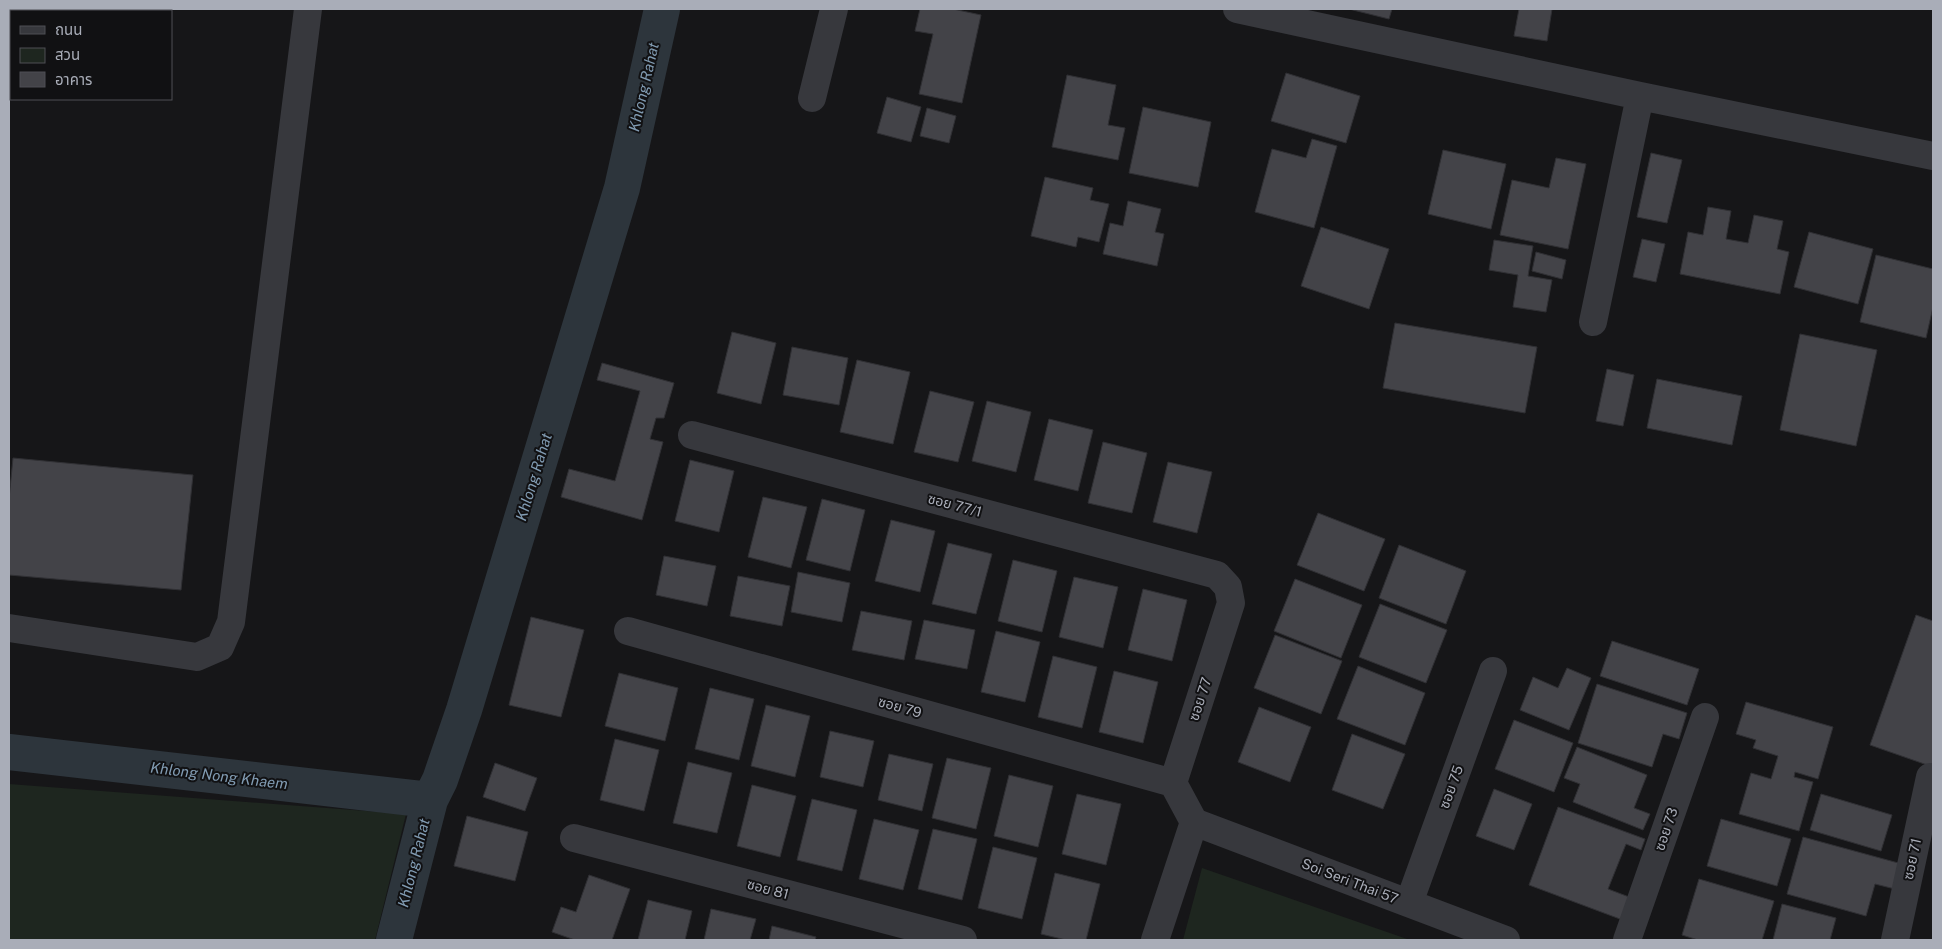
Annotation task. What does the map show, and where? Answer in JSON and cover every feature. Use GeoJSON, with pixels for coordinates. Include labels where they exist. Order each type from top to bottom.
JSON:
{"type":"FeatureCollection","features":[{"type":"Feature","properties":{"kind":"street"},"geometry":{"type":"LineString","coordinates":[[9,628],[196,657],[220,647],[231,622],[308,9]]}},
{"type":"Feature","properties":{"kind":"street"},"geometry":{"type":"LineString","coordinates":[[812,98],[834,9]]}},
{"type":"Feature","properties":{"kind":"street"},"geometry":{"type":"LineString","coordinates":[[1237,9],[1640,96],[1933,156]]}},
{"type":"Feature","properties":{"kind":"street"},"geometry":{"type":"LineString","coordinates":[[1593,322],[1640,96]]}},
{"type":"Feature","properties":{"kind":"street","name":"ซอย 77/1"},"geometry":{"type":"LineString","coordinates":[[692,435],[1217,575]]}},
{"type":"Feature","properties":{"kind":"street","name":"ซอย 77"},"geometry":{"type":"LineString","coordinates":[[1173,783],[1231,603],[1228,587],[1217,575]]}},
{"type":"Feature","properties":{"kind":"street","name":"ซอย 79"},"geometry":{"type":"LineString","coordinates":[[628,631],[1173,783]]}},
{"type":"Feature","properties":{"kind":"street","name":"ซอย 75"},"geometry":{"type":"LineString","coordinates":[[1409,903],[1493,671]]}},
{"type":"Feature","properties":{"kind":"street","name":"ซอย 73"},"geometry":{"type":"LineString","coordinates":[[1626,940],[1705,717]]}},
{"type":"Feature","properties":{"kind":"street","name":"ซอย 71"},"geometry":{"type":"LineString","coordinates":[[1895,940],[1930,778]]}},
{"type":"Feature","properties":{"kind":"street"},"geometry":{"type":"LineString","coordinates":[[1155,940],[1194,822],[1173,783]]}},
{"type":"Feature","properties":{"kind":"street","name":"Soi Seri Thai 57"},"geometry":{"type":"LineString","coordinates":[[1194,822],[1506,940]]}},
{"type":"Feature","properties":{"kind":"street","name":"ซอย 81"},"geometry":{"type":"LineString","coordinates":[[574,838],[963,940]]}},
{"type":"Feature","properties":{"kind":"green space"},"geometry":{"type":"Polygon","coordinates":[[[9,784],[406,814],[375,940],[9,940],[9,784]]]}},
{"type":"Feature","properties":{"kind":"green space"},"geometry":{"type":"Polygon","coordinates":[[[1202,868],[1410,940],[1183,940],[1202,868]]]}},
{"type":"Feature","properties":{"kind":"building"},"geometry":{"type":"Polygon","coordinates":[[[920,9],[953,9],[981,15],[962,103],[919,94],[933,34],[915,31],[920,9]]]}},
{"type":"Feature","properties":{"kind":"building"},"geometry":{"type":"Polygon","coordinates":[[[1349,9],[1392,9],[1389,19],[1349,9]]]}},
{"type":"Feature","properties":{"kind":"building"},"geometry":{"type":"Polygon","coordinates":[[[1519,9],[1552,9],[1547,41],[1514,36],[1519,9]]]}},
{"type":"Feature","properties":{"kind":"building"},"geometry":{"type":"Polygon","coordinates":[[[1286,73],[1360,96],[1346,143],[1271,121],[1286,73]]]}},
{"type":"Feature","properties":{"kind":"building"},"geometry":{"type":"Polygon","coordinates":[[[1067,75],[1116,85],[1108,125],[1125,128],[1118,160],[1052,147],[1067,75]]]}},
{"type":"Feature","properties":{"kind":"building"},"geometry":{"type":"Polygon","coordinates":[[[887,97],[921,107],[911,142],[877,133],[887,97]]]}},
{"type":"Feature","properties":{"kind":"building"},"geometry":{"type":"Polygon","coordinates":[[[1143,107],[1211,122],[1198,187],[1129,173],[1143,107]]]}},
{"type":"Feature","properties":{"kind":"building"},"geometry":{"type":"Polygon","coordinates":[[[927,108],[956,116],[949,143],[920,136],[927,108]]]}},
{"type":"Feature","properties":{"kind":"building"},"geometry":{"type":"Polygon","coordinates":[[[1312,139],[1337,146],[1314,228],[1255,212],[1272,149],[1306,158],[1312,139]]]}},
{"type":"Feature","properties":{"kind":"building"},"geometry":{"type":"Polygon","coordinates":[[[1443,150],[1506,164],[1491,229],[1428,214],[1443,150]]]}},
{"type":"Feature","properties":{"kind":"building"},"geometry":{"type":"Polygon","coordinates":[[[1651,153],[1682,160],[1667,223],[1637,217],[1651,153]]]}},
{"type":"Feature","properties":{"kind":"building"},"geometry":{"type":"Polygon","coordinates":[[[1556,158],[1586,164],[1568,249],[1500,235],[1512,180],[1549,188],[1556,158]]]}},
{"type":"Feature","properties":{"kind":"building"},"geometry":{"type":"Polygon","coordinates":[[[1045,177],[1093,188],[1090,200],[1109,204],[1099,242],[1078,237],[1076,247],[1031,236],[1045,177]]]}},
{"type":"Feature","properties":{"kind":"building"},"geometry":{"type":"Polygon","coordinates":[[[1128,201],[1161,209],[1155,232],[1164,234],[1157,266],[1103,254],[1110,223],[1123,226],[1128,201]]]}},
{"type":"Feature","properties":{"kind":"building"},"geometry":{"type":"Polygon","coordinates":[[[1708,207],[1731,211],[1726,239],[1748,243],[1754,215],[1783,221],[1777,249],[1789,252],[1780,294],[1680,274],[1688,232],[1703,235],[1708,207]]]}},
{"type":"Feature","properties":{"kind":"building"},"geometry":{"type":"Polygon","coordinates":[[[1321,227],[1389,249],[1369,309],[1301,286],[1321,227]]]}},
{"type":"Feature","properties":{"kind":"building"},"geometry":{"type":"Polygon","coordinates":[[[1809,232],[1873,249],[1858,304],[1794,287],[1809,232]]]}},
{"type":"Feature","properties":{"kind":"building"},"geometry":{"type":"Polygon","coordinates":[[[1642,239],[1665,244],[1656,282],[1633,277],[1642,239]]]}},
{"type":"Feature","properties":{"kind":"building"},"geometry":{"type":"Polygon","coordinates":[[[1494,240],[1533,246],[1528,276],[1552,280],[1546,312],[1513,307],[1518,275],[1489,270],[1494,240]]]}},
{"type":"Feature","properties":{"kind":"building"},"geometry":{"type":"Polygon","coordinates":[[[1536,252],[1566,260],[1562,279],[1532,271],[1536,252]]]}},
{"type":"Feature","properties":{"kind":"building"},"geometry":{"type":"Polygon","coordinates":[[[1876,255],[1933,269],[1933,307],[1926,338],[1860,322],[1876,255]]]}},
{"type":"Feature","properties":{"kind":"building"},"geometry":{"type":"Polygon","coordinates":[[[1395,323],[1537,347],[1525,413],[1383,388],[1395,323]]]}},
{"type":"Feature","properties":{"kind":"building"},"geometry":{"type":"Polygon","coordinates":[[[732,332],[776,343],[761,404],[717,393],[732,332]]]}},
{"type":"Feature","properties":{"kind":"building"},"geometry":{"type":"Polygon","coordinates":[[[1800,334],[1877,350],[1856,446],[1780,430],[1800,334]]]}},
{"type":"Feature","properties":{"kind":"building"},"geometry":{"type":"Polygon","coordinates":[[[792,347],[848,358],[839,405],[783,395],[792,347]]]}},
{"type":"Feature","properties":{"kind":"building"},"geometry":{"type":"Polygon","coordinates":[[[857,360],[910,372],[893,444],[840,432],[857,360]]]}},
{"type":"Feature","properties":{"kind":"building"},"geometry":{"type":"Polygon","coordinates":[[[602,363],[674,383],[664,418],[656,418],[650,439],[663,442],[642,520],[561,497],[569,469],[615,481],[640,391],[597,380],[602,363]]]}},
{"type":"Feature","properties":{"kind":"building"},"geometry":{"type":"Polygon","coordinates":[[[1607,369],[1634,375],[1623,426],[1596,421],[1607,369]]]}},
{"type":"Feature","properties":{"kind":"building"},"geometry":{"type":"Polygon","coordinates":[[[1657,379],[1742,396],[1732,445],[1647,428],[1657,379]]]}},
{"type":"Feature","properties":{"kind":"building"},"geometry":{"type":"Polygon","coordinates":[[[930,391],[974,402],[958,462],[914,452],[930,391]]]}},
{"type":"Feature","properties":{"kind":"building"},"geometry":{"type":"Polygon","coordinates":[[[987,401],[1031,412],[1016,472],[972,461],[987,401]]]}},
{"type":"Feature","properties":{"kind":"building"},"geometry":{"type":"Polygon","coordinates":[[[1049,419],[1093,430],[1078,491],[1034,480],[1049,419]]]}},
{"type":"Feature","properties":{"kind":"building"},"geometry":{"type":"Polygon","coordinates":[[[1103,442],[1147,453],[1132,513],[1088,503],[1103,442]]]}},
{"type":"Feature","properties":{"kind":"building"},"geometry":{"type":"Polygon","coordinates":[[[13,458],[193,475],[181,590],[9,575],[9,499],[13,458]]]}},
{"type":"Feature","properties":{"kind":"building"},"geometry":{"type":"Polygon","coordinates":[[[690,460],[734,471],[719,532],[675,521],[690,460]]]}},
{"type":"Feature","properties":{"kind":"building"},"geometry":{"type":"Polygon","coordinates":[[[1168,462],[1212,472],[1197,533],[1153,522],[1168,462]]]}},
{"type":"Feature","properties":{"kind":"building"},"geometry":{"type":"Polygon","coordinates":[[[763,497],[807,507],[791,568],[748,557],[763,497]]]}},
{"type":"Feature","properties":{"kind":"building"},"geometry":{"type":"Polygon","coordinates":[[[822,499],[865,510],[850,571],[806,560],[822,499]]]}},
{"type":"Feature","properties":{"kind":"building"},"geometry":{"type":"Polygon","coordinates":[[[1318,513],[1385,539],[1364,591],[1297,565],[1318,513]]]}},
{"type":"Feature","properties":{"kind":"building"},"geometry":{"type":"Polygon","coordinates":[[[891,520],[935,531],[920,592],[875,581],[891,520]]]}},
{"type":"Feature","properties":{"kind":"building"},"geometry":{"type":"Polygon","coordinates":[[[948,543],[992,554],[976,614],[932,604],[948,543]]]}},
{"type":"Feature","properties":{"kind":"building"},"geometry":{"type":"Polygon","coordinates":[[[1399,545],[1466,571],[1446,624],[1379,598],[1399,545]]]}},
{"type":"Feature","properties":{"kind":"building"},"geometry":{"type":"Polygon","coordinates":[[[664,556],[716,566],[707,606],[656,595],[664,556]]]}},
{"type":"Feature","properties":{"kind":"building"},"geometry":{"type":"Polygon","coordinates":[[[1013,560],[1057,571],[1042,632],[998,621],[1013,560]]]}},
{"type":"Feature","properties":{"kind":"building"},"geometry":{"type":"Polygon","coordinates":[[[798,572],[850,583],[842,622],[791,612],[798,572]]]}},
{"type":"Feature","properties":{"kind":"building"},"geometry":{"type":"Polygon","coordinates":[[[738,576],[790,586],[782,626],[730,616],[738,576]]]}},
{"type":"Feature","properties":{"kind":"building"},"geometry":{"type":"Polygon","coordinates":[[[1074,577],[1118,587],[1103,648],[1059,637],[1074,577]]]}},
{"type":"Feature","properties":{"kind":"building"},"geometry":{"type":"Polygon","coordinates":[[[1295,579],[1362,605],[1341,658],[1274,631],[1295,579]]]}},
{"type":"Feature","properties":{"kind":"building"},"geometry":{"type":"Polygon","coordinates":[[[1143,589],[1187,600],[1172,661],[1128,650],[1143,589]]]}},
{"type":"Feature","properties":{"kind":"building"},"geometry":{"type":"Polygon","coordinates":[[[1380,604],[1447,630],[1426,683],[1359,657],[1380,604]]]}},
{"type":"Feature","properties":{"kind":"building"},"geometry":{"type":"Polygon","coordinates":[[[861,611],[912,621],[904,660],[852,650],[861,611]]]}},
{"type":"Feature","properties":{"kind":"building"},"geometry":{"type":"Polygon","coordinates":[[[1916,615],[1933,621],[1933,767],[1870,745],[1916,615]]]}},
{"type":"Feature","properties":{"kind":"building"},"geometry":{"type":"Polygon","coordinates":[[[531,617],[584,630],[561,717],[509,705],[531,617]]]}},
{"type":"Feature","properties":{"kind":"building"},"geometry":{"type":"Polygon","coordinates":[[[924,620],[975,630],[967,669],[915,659],[924,620]]]}},
{"type":"Feature","properties":{"kind":"building"},"geometry":{"type":"Polygon","coordinates":[[[996,631],[1040,642],[1025,702],[981,692],[996,631]]]}},
{"type":"Feature","properties":{"kind":"building"},"geometry":{"type":"Polygon","coordinates":[[[1275,635],[1342,661],[1321,714],[1254,688],[1275,635]]]}},
{"type":"Feature","properties":{"kind":"building"},"geometry":{"type":"Polygon","coordinates":[[[1612,641],[1699,669],[1687,705],[1600,676],[1612,641]]]}},
{"type":"Feature","properties":{"kind":"building"},"geometry":{"type":"Polygon","coordinates":[[[1053,656],[1097,667],[1082,728],[1038,717],[1053,656]]]}},
{"type":"Feature","properties":{"kind":"building"},"geometry":{"type":"Polygon","coordinates":[[[1358,666],[1425,693],[1405,745],[1337,719],[1358,666]]]}},
{"type":"Feature","properties":{"kind":"building"},"geometry":{"type":"Polygon","coordinates":[[[1567,668],[1591,678],[1569,730],[1520,710],[1533,677],[1558,688],[1567,668]]]}},
{"type":"Feature","properties":{"kind":"building"},"geometry":{"type":"Polygon","coordinates":[[[1114,671],[1158,682],[1143,743],[1099,732],[1114,671]]]}},
{"type":"Feature","properties":{"kind":"building"},"geometry":{"type":"Polygon","coordinates":[[[619,673],[678,688],[665,741],[605,726],[619,673]]]}},
{"type":"Feature","properties":{"kind":"building"},"geometry":{"type":"Polygon","coordinates":[[[1597,684],[1687,713],[1679,739],[1663,734],[1652,767],[1578,743],[1597,684]]]}},
{"type":"Feature","properties":{"kind":"building"},"geometry":{"type":"Polygon","coordinates":[[[710,688],[754,699],[739,760],[695,749],[710,688]]]}},
{"type":"Feature","properties":{"kind":"building"},"geometry":{"type":"Polygon","coordinates":[[[1746,702],[1833,727],[1818,779],[1795,772],[1794,777],[1813,782],[1799,831],[1739,814],[1751,773],[1771,779],[1778,756],[1753,748],[1756,740],[1736,734],[1746,702]]]}},
{"type":"Feature","properties":{"kind":"building"},"geometry":{"type":"Polygon","coordinates":[[[766,705],[810,716],[795,777],[751,766],[766,705]]]}},
{"type":"Feature","properties":{"kind":"building"},"geometry":{"type":"Polygon","coordinates":[[[1259,707],[1311,727],[1290,782],[1238,762],[1259,707]]]}},
{"type":"Feature","properties":{"kind":"building"},"geometry":{"type":"Polygon","coordinates":[[[1514,720],[1573,743],[1554,792],[1495,769],[1514,720]]]}},
{"type":"Feature","properties":{"kind":"building"},"geometry":{"type":"Polygon","coordinates":[[[830,731],[874,741],[863,787],[820,777],[830,731]]]}},
{"type":"Feature","properties":{"kind":"building"},"geometry":{"type":"Polygon","coordinates":[[[1352,734],[1405,754],[1383,809],[1332,790],[1352,734]]]}},
{"type":"Feature","properties":{"kind":"building"},"geometry":{"type":"Polygon","coordinates":[[[615,739],[659,750],[644,811],[600,800],[615,739]]]}},
{"type":"Feature","properties":{"kind":"building"},"geometry":{"type":"Polygon","coordinates":[[[1577,747],[1647,775],[1634,808],[1650,814],[1643,830],[1573,802],[1580,784],[1564,778],[1577,747]]]}},
{"type":"Feature","properties":{"kind":"building"},"geometry":{"type":"Polygon","coordinates":[[[889,754],[933,764],[922,811],[878,800],[889,754]]]}},
{"type":"Feature","properties":{"kind":"building"},"geometry":{"type":"Polygon","coordinates":[[[947,758],[991,768],[976,829],[932,818],[947,758]]]}},
{"type":"Feature","properties":{"kind":"building"},"geometry":{"type":"Polygon","coordinates":[[[688,762],[732,773],[717,833],[673,823],[688,762]]]}},
{"type":"Feature","properties":{"kind":"building"},"geometry":{"type":"Polygon","coordinates":[[[495,763],[537,778],[525,811],[483,797],[495,763]]]}},
{"type":"Feature","properties":{"kind":"building"},"geometry":{"type":"Polygon","coordinates":[[[1009,775],[1053,786],[1038,847],[994,836],[1009,775]]]}},
{"type":"Feature","properties":{"kind":"building"},"geometry":{"type":"Polygon","coordinates":[[[752,785],[796,796],[780,857],[737,846],[752,785]]]}},
{"type":"Feature","properties":{"kind":"building"},"geometry":{"type":"Polygon","coordinates":[[[1494,789],[1532,804],[1514,850],[1476,836],[1494,789]]]}},
{"type":"Feature","properties":{"kind":"building"},"geometry":{"type":"Polygon","coordinates":[[[1077,794],[1121,804],[1106,865],[1062,854],[1077,794]]]}},
{"type":"Feature","properties":{"kind":"building"},"geometry":{"type":"Polygon","coordinates":[[[1821,794],[1892,815],[1881,851],[1810,830],[1821,794]]]}},
{"type":"Feature","properties":{"kind":"building"},"geometry":{"type":"Polygon","coordinates":[[[812,799],[857,810],[842,871],[797,860],[812,799]]]}},
{"type":"Feature","properties":{"kind":"building"},"geometry":{"type":"Polygon","coordinates":[[[1558,807],[1645,839],[1641,850],[1626,844],[1608,889],[1637,900],[1628,922],[1529,885],[1558,807]]]}},
{"type":"Feature","properties":{"kind":"building"},"geometry":{"type":"Polygon","coordinates":[[[467,816],[528,832],[515,881],[454,866],[467,816]]]}},
{"type":"Feature","properties":{"kind":"building"},"geometry":{"type":"Polygon","coordinates":[[[874,819],[919,830],[903,890],[859,879],[874,819]]]}},
{"type":"Feature","properties":{"kind":"building"},"geometry":{"type":"Polygon","coordinates":[[[1721,819],[1791,839],[1777,886],[1707,866],[1721,819]]]}},
{"type":"Feature","properties":{"kind":"building"},"geometry":{"type":"Polygon","coordinates":[[[933,829],[977,839],[962,900],[918,889],[933,829]]]}},
{"type":"Feature","properties":{"kind":"building"},"geometry":{"type":"Polygon","coordinates":[[[1803,837],[1902,864],[1895,889],[1875,884],[1866,916],[1787,894],[1803,837]]]}},
{"type":"Feature","properties":{"kind":"building"},"geometry":{"type":"Polygon","coordinates":[[[993,847],[1037,858],[1022,919],[978,908],[993,847]]]}},
{"type":"Feature","properties":{"kind":"building"},"geometry":{"type":"Polygon","coordinates":[[[1055,873],[1100,884],[1086,940],[1066,940],[1041,934],[1055,873]]]}},
{"type":"Feature","properties":{"kind":"building"},"geometry":{"type":"Polygon","coordinates":[[[589,875],[630,889],[612,940],[575,940],[552,932],[561,907],[576,912],[589,875]]]}},
{"type":"Feature","properties":{"kind":"building"},"geometry":{"type":"Polygon","coordinates":[[[1699,879],[1774,901],[1762,940],[1698,940],[1682,935],[1699,879]]]}},
{"type":"Feature","properties":{"kind":"building"},"geometry":{"type":"Polygon","coordinates":[[[648,900],[692,911],[685,940],[638,940],[648,900]]]}},
{"type":"Feature","properties":{"kind":"building"},"geometry":{"type":"Polygon","coordinates":[[[1782,904],[1836,918],[1830,940],[1773,940],[1782,904]]]}},
{"type":"Feature","properties":{"kind":"building"},"geometry":{"type":"Polygon","coordinates":[[[711,909],[756,919],[750,940],[704,940],[711,909]]]}},
{"type":"Feature","properties":{"kind":"building"},"geometry":{"type":"Polygon","coordinates":[[[772,926],[816,937],[815,940],[769,940],[772,926]]]}},
{"type":"Feature","properties":{"kind":"waterway","name":"Khlong Rahat"},"geometry":{"type":"LineString","coordinates":[[394,940],[430,800],[440,780],[464,710],[622,188],[662,9]]}},
{"type":"Feature","properties":{"kind":"waterway","name":"Khlong Nong Khaem"},"geometry":{"type":"LineString","coordinates":[[9,752],[430,800]]}}]}
